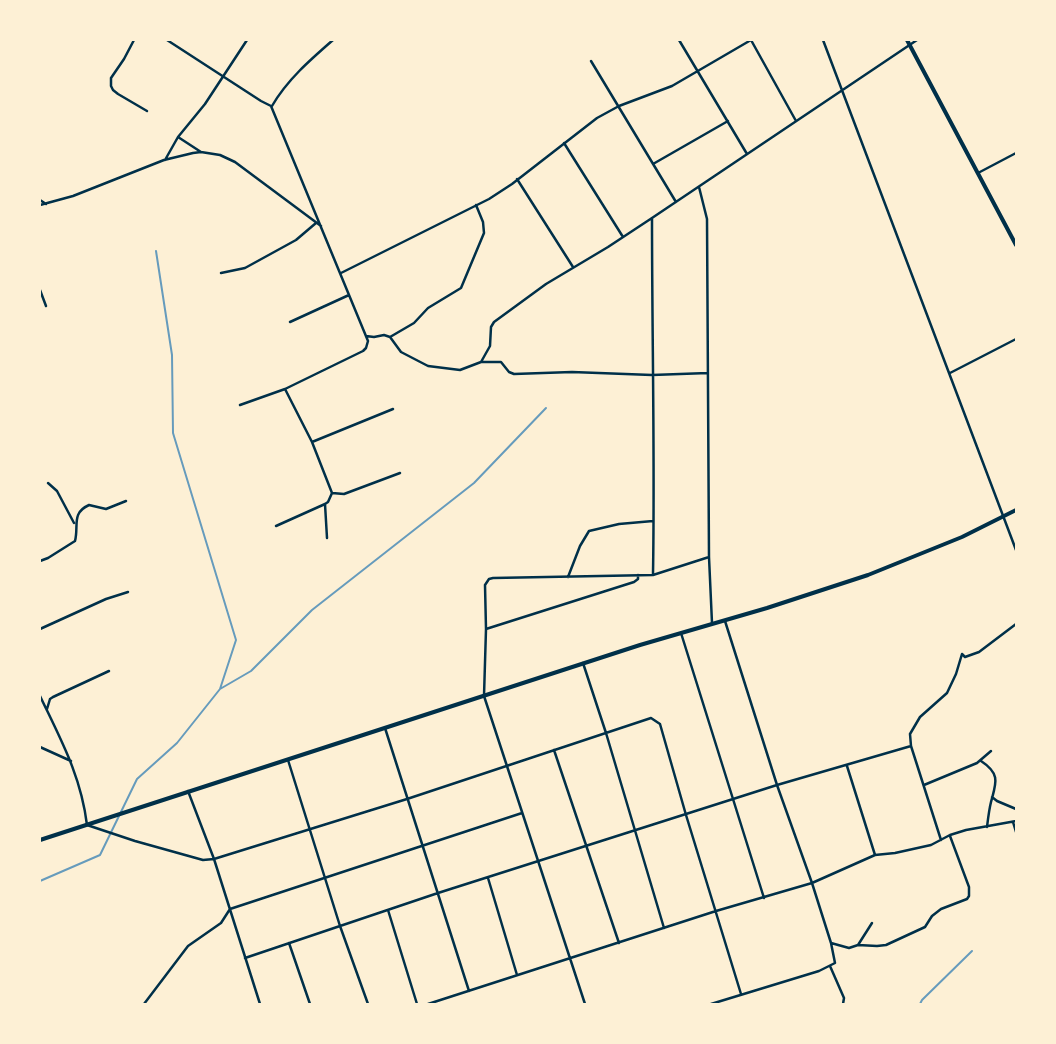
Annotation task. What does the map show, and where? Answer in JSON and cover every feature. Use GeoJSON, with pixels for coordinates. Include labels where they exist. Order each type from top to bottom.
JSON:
{"type":"FeatureCollection","features":[{"type":"Feature","properties":{"kind":"main road"},"geometry":{"type":"LineString","coordinates":[[907,40],[1016,245]]}},
{"type":"Feature","properties":{"kind":"main road"},"geometry":{"type":"LineString","coordinates":[[40,840],[583,663],[712,623],[725,621],[889,567],[962,537],[1004,518],[1016,510]]}},
{"type":"Feature","properties":{"kind":"street"},"geometry":{"type":"LineString","coordinates":[[134,40],[111,78],[111,86],[118,94],[147,111]]}},
{"type":"Feature","properties":{"kind":"street"},"geometry":{"type":"LineString","coordinates":[[167,40],[260,101],[271,106],[341,273],[368,345],[363,351],[285,389],[240,405]]}},
{"type":"Feature","properties":{"kind":"street"},"geometry":{"type":"LineString","coordinates":[[164,160],[178,137],[205,104],[248,40]]}},
{"type":"Feature","properties":{"kind":"street"},"geometry":{"type":"LineString","coordinates":[[271,106],[286,85],[333,40]]}},
{"type":"Feature","properties":{"kind":"street"},"geometry":{"type":"LineString","coordinates":[[679,40],[747,154]]}},
{"type":"Feature","properties":{"kind":"street"},"geometry":{"type":"LineString","coordinates":[[341,273],[476,205],[517,180],[597,118],[619,106],[672,86],[751,40],[796,121]]}},
{"type":"Feature","properties":{"kind":"street"},"geometry":{"type":"LineString","coordinates":[[823,40],[1016,550]]}},
{"type":"Feature","properties":{"kind":"street"},"geometry":{"type":"LineString","coordinates":[[481,362],[490,346],[491,327],[494,322],[546,284],[652,218],[918,40]]}},
{"type":"Feature","properties":{"kind":"street"},"geometry":{"type":"LineString","coordinates":[[591,61],[676,202]]}},
{"type":"Feature","properties":{"kind":"street"},"geometry":{"type":"LineString","coordinates":[[653,164],[728,122]]}},
{"type":"Feature","properties":{"kind":"street"},"geometry":{"type":"LineString","coordinates":[[178,137],[201,152]]}},
{"type":"Feature","properties":{"kind":"street"},"geometry":{"type":"LineString","coordinates":[[564,143],[623,237]]}},
{"type":"Feature","properties":{"kind":"street"},"geometry":{"type":"LineString","coordinates":[[40,205],[73,196],[164,160],[201,152],[220,155],[235,162],[322,227]]}},
{"type":"Feature","properties":{"kind":"street"},"geometry":{"type":"LineString","coordinates":[[978,173],[1016,153]]}},
{"type":"Feature","properties":{"kind":"street"},"geometry":{"type":"LineString","coordinates":[[517,180],[574,267]]}},
{"type":"Feature","properties":{"kind":"street"},"geometry":{"type":"LineString","coordinates":[[699,187],[707,219],[712,623]]}},
{"type":"Feature","properties":{"kind":"street"},"geometry":{"type":"LineString","coordinates":[[40,200],[46,204]]}},
{"type":"Feature","properties":{"kind":"street"},"geometry":{"type":"LineString","coordinates":[[390,337],[414,323],[428,308],[461,288],[484,233],[485,227],[476,205]]}},
{"type":"Feature","properties":{"kind":"street"},"geometry":{"type":"LineString","coordinates":[[652,218],[653,575]]}},
{"type":"Feature","properties":{"kind":"street"},"geometry":{"type":"LineString","coordinates":[[221,273],[245,268],[296,240],[316,223]]}},
{"type":"Feature","properties":{"kind":"street"},"geometry":{"type":"LineString","coordinates":[[40,290],[46,306]]}},
{"type":"Feature","properties":{"kind":"street"},"geometry":{"type":"LineString","coordinates":[[290,322],[349,294]]}},
{"type":"Feature","properties":{"kind":"street"},"geometry":{"type":"LineString","coordinates":[[366,336],[384,335],[390,337],[400,352],[428,366],[460,370],[481,362],[501,362],[509,372],[514,374],[572,372],[652,375],[708,373]]}},
{"type":"Feature","properties":{"kind":"street"},"geometry":{"type":"LineString","coordinates":[[950,373],[1016,338]]}},
{"type":"Feature","properties":{"kind":"street"},"geometry":{"type":"LineString","coordinates":[[276,526],[325,504],[332,496],[312,442],[285,389]]}},
{"type":"Feature","properties":{"kind":"street"},"geometry":{"type":"LineString","coordinates":[[312,442],[394,409]]}},
{"type":"Feature","properties":{"kind":"street"},"geometry":{"type":"LineString","coordinates":[[332,493],[344,494],[400,473]]}},
{"type":"Feature","properties":{"kind":"street"},"geometry":{"type":"LineString","coordinates":[[48,483],[57,491],[75,524]]}},
{"type":"Feature","properties":{"kind":"street"},"geometry":{"type":"LineString","coordinates":[[40,561],[75,541],[77,516],[87,505],[106,509],[126,500]]}},
{"type":"Feature","properties":{"kind":"street"},"geometry":{"type":"LineString","coordinates":[[325,504],[327,538]]}},
{"type":"Feature","properties":{"kind":"street"},"geometry":{"type":"LineString","coordinates":[[568,577],[580,546],[589,531],[612,525],[654,520]]}},
{"type":"Feature","properties":{"kind":"street"},"geometry":{"type":"LineString","coordinates":[[585,1004],[484,696],[486,629],[484,584],[489,579],[653,575],[710,557]]}},
{"type":"Feature","properties":{"kind":"street"},"geometry":{"type":"LineString","coordinates":[[486,629],[634,582],[638,579],[638,575]]}},
{"type":"Feature","properties":{"kind":"street"},"geometry":{"type":"LineString","coordinates":[[40,629],[128,592]]}},
{"type":"Feature","properties":{"kind":"street"},"geometry":{"type":"LineString","coordinates":[[710,1004],[787,981],[835,963],[831,943],[812,883],[725,621]]}},
{"type":"Feature","properties":{"kind":"street"},"geometry":{"type":"LineString","coordinates":[[941,840],[911,746],[910,734],[920,717],[947,693],[956,674],[962,654],[965,657],[979,652],[1016,624]]}},
{"type":"Feature","properties":{"kind":"street"},"geometry":{"type":"LineString","coordinates":[[681,633],[764,898]]}},
{"type":"Feature","properties":{"kind":"street"},"geometry":{"type":"LineString","coordinates":[[583,663],[636,831],[664,928]]}},
{"type":"Feature","properties":{"kind":"street"},"geometry":{"type":"LineString","coordinates":[[47,710],[50,699],[53,697],[109,671]]}},
{"type":"Feature","properties":{"kind":"street"},"geometry":{"type":"LineString","coordinates":[[40,696],[71,761],[84,805],[87,825],[203,860],[214,859],[407,799],[651,718],[656,720],[660,724],[741,994]]}},
{"type":"Feature","properties":{"kind":"street"},"geometry":{"type":"LineString","coordinates":[[385,728],[470,991]]}},
{"type":"Feature","properties":{"kind":"street"},"geometry":{"type":"LineString","coordinates":[[245,958],[438,893],[539,863],[778,785],[911,746]]}},
{"type":"Feature","properties":{"kind":"street"},"geometry":{"type":"LineString","coordinates":[[40,747],[71,761]]}},
{"type":"Feature","properties":{"kind":"street"},"geometry":{"type":"LineString","coordinates":[[554,750],[619,943]]}},
{"type":"Feature","properties":{"kind":"street"},"geometry":{"type":"LineString","coordinates":[[924,785],[980,761],[991,751]]}},
{"type":"Feature","properties":{"kind":"street"},"geometry":{"type":"LineString","coordinates":[[288,759],[340,926],[368,1004]]}},
{"type":"Feature","properties":{"kind":"street"},"geometry":{"type":"LineString","coordinates":[[980,761],[989,766],[994,774],[996,789],[992,797],[987,827]]}},
{"type":"Feature","properties":{"kind":"street"},"geometry":{"type":"LineString","coordinates":[[847,766],[875,855]]}},
{"type":"Feature","properties":{"kind":"street"},"geometry":{"type":"LineString","coordinates":[[188,791],[214,859],[260,1004]]}},
{"type":"Feature","properties":{"kind":"street"},"geometry":{"type":"LineString","coordinates":[[992,797],[997,802],[1016,809]]}},
{"type":"Feature","properties":{"kind":"street"},"geometry":{"type":"LineString","coordinates":[[144,1004],[188,946],[221,923],[230,909],[522,813]]}},
{"type":"Feature","properties":{"kind":"street"},"geometry":{"type":"LineString","coordinates":[[428,1004],[716,911],[812,883],[875,855],[931,846],[950,835],[966,830],[1014,821],[1016,832]]}},
{"type":"Feature","properties":{"kind":"street"},"geometry":{"type":"LineString","coordinates":[[831,943],[849,948],[858,944],[882,946],[925,927],[932,916],[941,909],[967,899],[969,887],[950,835]]}},
{"type":"Feature","properties":{"kind":"street"},"geometry":{"type":"LineString","coordinates":[[488,878],[518,975]]}},
{"type":"Feature","properties":{"kind":"street"},"geometry":{"type":"LineString","coordinates":[[388,910],[417,1004]]}},
{"type":"Feature","properties":{"kind":"street"},"geometry":{"type":"LineString","coordinates":[[858,944],[872,924]]}},
{"type":"Feature","properties":{"kind":"street"},"geometry":{"type":"LineString","coordinates":[[288,943],[310,1004]]}},
{"type":"Feature","properties":{"kind":"street"},"geometry":{"type":"LineString","coordinates":[[830,966],[844,998],[843,1004]]}},
{"type":"Feature","properties":{"kind":"waterway"},"geometry":{"type":"LineString","coordinates":[[40,881],[100,855],[137,779],[177,743],[220,689],[236,640],[173,433],[172,355],[156,251]]}},
{"type":"Feature","properties":{"kind":"waterway"},"geometry":{"type":"LineString","coordinates":[[220,689],[251,671],[312,610],[474,483],[546,408]]}},
{"type":"Feature","properties":{"kind":"waterway"},"geometry":{"type":"LineString","coordinates":[[920,1004],[972,951]]}}]}
